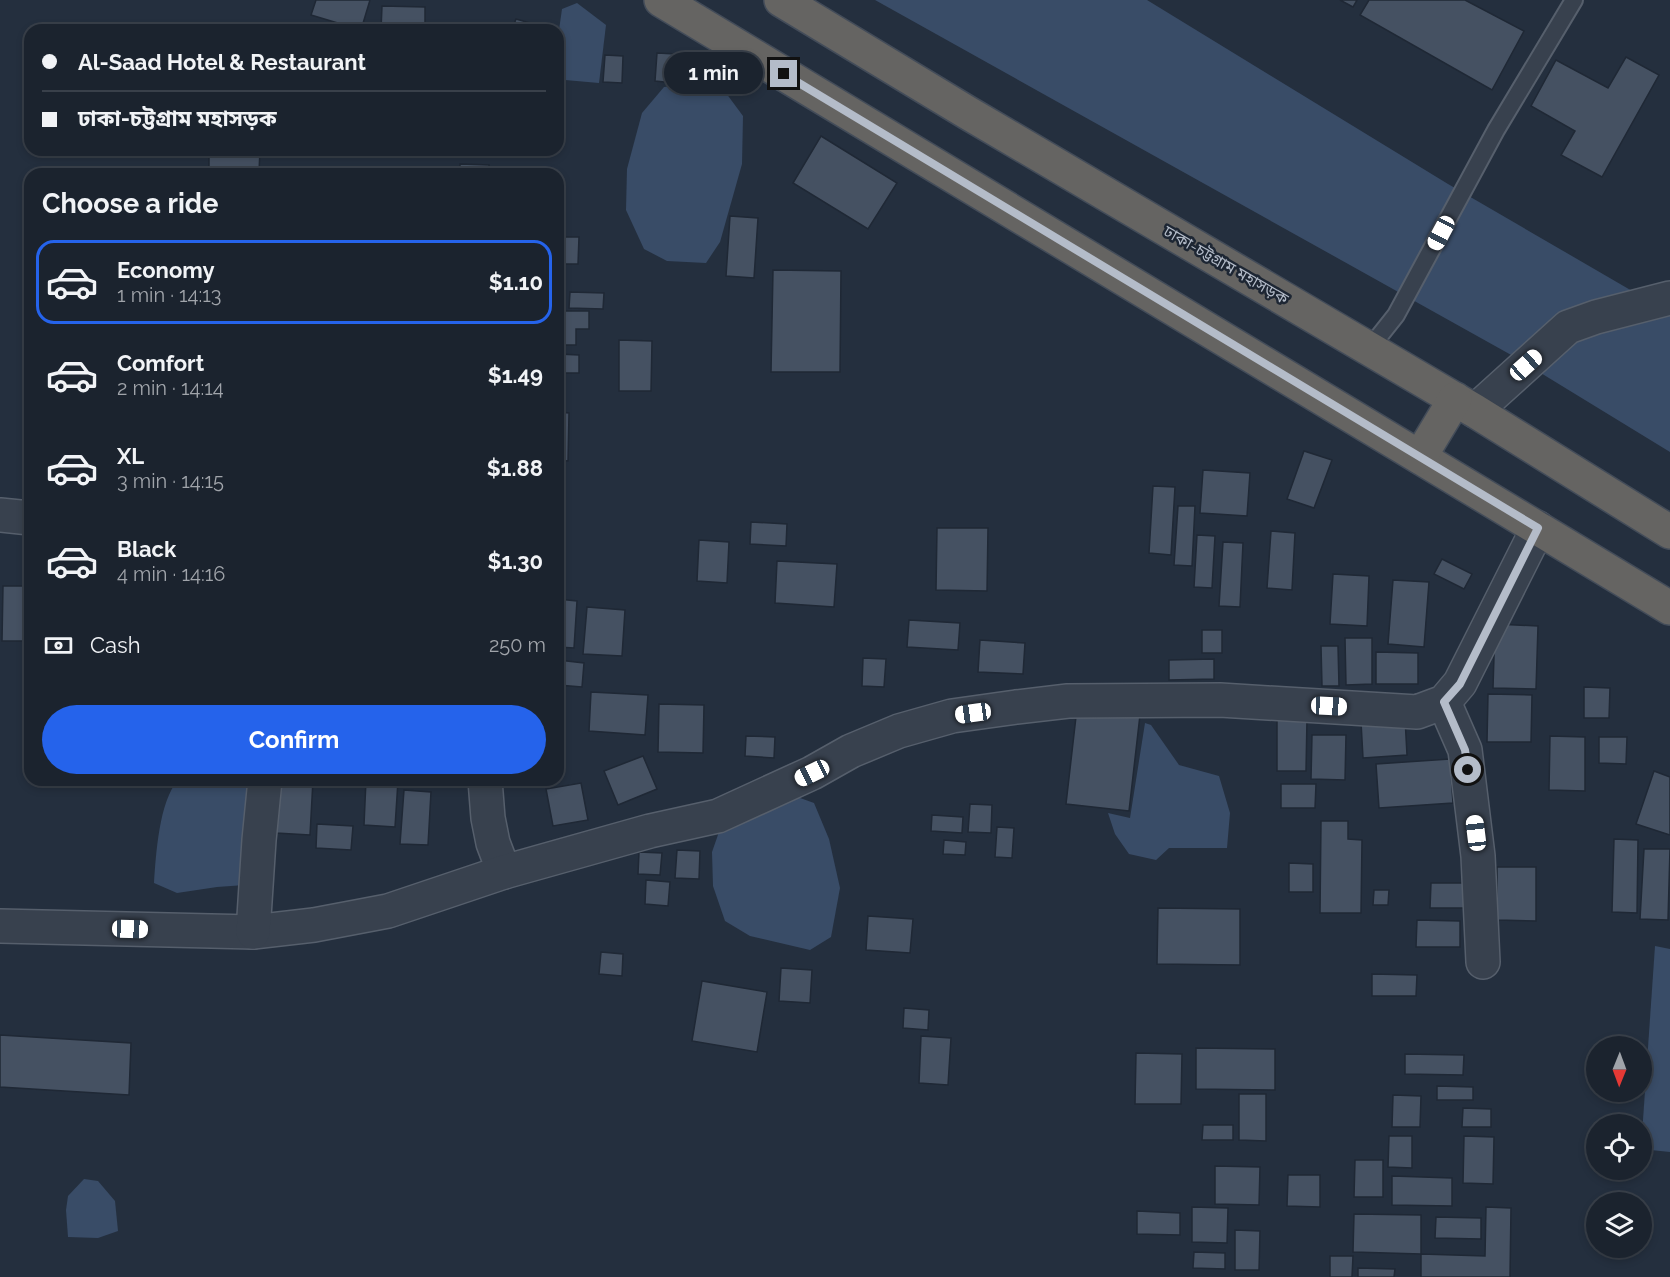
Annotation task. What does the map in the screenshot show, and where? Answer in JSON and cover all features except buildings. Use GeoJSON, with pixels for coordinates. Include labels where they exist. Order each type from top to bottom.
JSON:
{"type":"FeatureCollection","features":[{"type":"Feature","properties":{"kind":"highway"},"geometry":{"type":"LineString","coordinates":[[661,0],[1670,608]]}},
{"type":"Feature","properties":{"kind":"highway","name":"ঢাকা-চট্টগ্রাম মহাসড়ক"},"geometry":{"type":"LineString","coordinates":[[781,0],[968,114],[1465,405],[1670,532]]}},
{"type":"Feature","properties":{"kind":"highway"},"geometry":{"type":"LineString","coordinates":[[1420,457],[1465,405]]}},
{"type":"Feature","properties":{"kind":"street"},"geometry":{"type":"LineString","coordinates":[[1465,405],[1568,327],[1596,317],[1670,298]]}},
{"type":"Feature","properties":{"kind":"street"},"geometry":{"type":"LineString","coordinates":[[0,515],[24,517]]}},
{"type":"Feature","properties":{"kind":"street"},"geometry":{"type":"LineString","coordinates":[[0,926],[253,932],[314,926],[388,911],[504,872],[650,831],[718,816],[812,773],[850,751],[899,731],[952,716],[1068,701],[1220,700],[1417,712],[1444,702],[1460,684],[1538,528]]}},
{"type":"Feature","properties":{"kind":"street"},"geometry":{"type":"LineString","coordinates":[[1444,702],[1465,750],[1478,856],[1483,962]]}},
{"type":"Feature","properties":{"kind":"street"},"geometry":{"type":"LineString","coordinates":[[253,932],[264,786]]}},
{"type":"Feature","properties":{"kind":"street"},"geometry":{"type":"LineString","coordinates":[[485,786],[488,818],[504,872]]}},
{"type":"Feature","properties":{"kind":"lane"},"geometry":{"type":"LineString","coordinates":[[1369,349],[1396,315],[1496,130],[1574,0]]}},
{"type":"Feature","properties":{"kind":"water"},"geometry":{"type":"Polygon","coordinates":[[[875,0],[1147,0],[1448,184],[1670,313],[1670,452],[1513,356],[875,0]]]}},
{"type":"Feature","properties":{"kind":"water"},"geometry":{"type":"Polygon","coordinates":[[[577,3],[606,25],[599,83],[565,80],[564,24],[560,24],[562,9],[577,3]]]}},
{"type":"Feature","properties":{"kind":"water"},"geometry":{"type":"Polygon","coordinates":[[[695,84],[723,89],[743,116],[742,164],[720,242],[706,263],[667,261],[644,249],[626,210],[627,169],[642,113],[664,87],[695,84]]]}},
{"type":"Feature","properties":{"kind":"water"},"geometry":{"type":"Polygon","coordinates":[[[1145,723],[1151,725],[1179,765],[1219,776],[1230,813],[1227,848],[1169,848],[1156,860],[1129,854],[1115,834],[1108,813],[1130,818],[1145,723]]]}},
{"type":"Feature","properties":{"kind":"water"},"geometry":{"type":"Polygon","coordinates":[[[174,786],[258,786],[245,885],[177,893],[154,883],[157,843],[163,815],[174,786]]]}},
{"type":"Feature","properties":{"kind":"water"},"geometry":{"type":"Polygon","coordinates":[[[789,794],[814,803],[829,839],[840,888],[831,937],[810,950],[750,936],[725,921],[713,886],[712,852],[727,809],[789,794]]]}},
{"type":"Feature","properties":{"kind":"water"},"geometry":{"type":"Polygon","coordinates":[[[1655,946],[1670,949],[1670,1152],[1652,1150],[1652,1114],[1643,1114],[1644,1102],[1652,1102],[1652,1036],[1649,1036],[1655,946]]]}},
{"type":"Feature","properties":{"kind":"water"},"geometry":{"type":"Polygon","coordinates":[[[84,1179],[98,1181],[115,1201],[118,1231],[98,1238],[68,1237],[66,1210],[68,1196],[84,1179]]]}},
{"type":"Feature","properties":{"kind":"route"},"geometry":{"type":"LineString","coordinates":[[784,74],[1538,528],[1460,684],[1444,702],[1465,750],[1468,770]]}}]}
